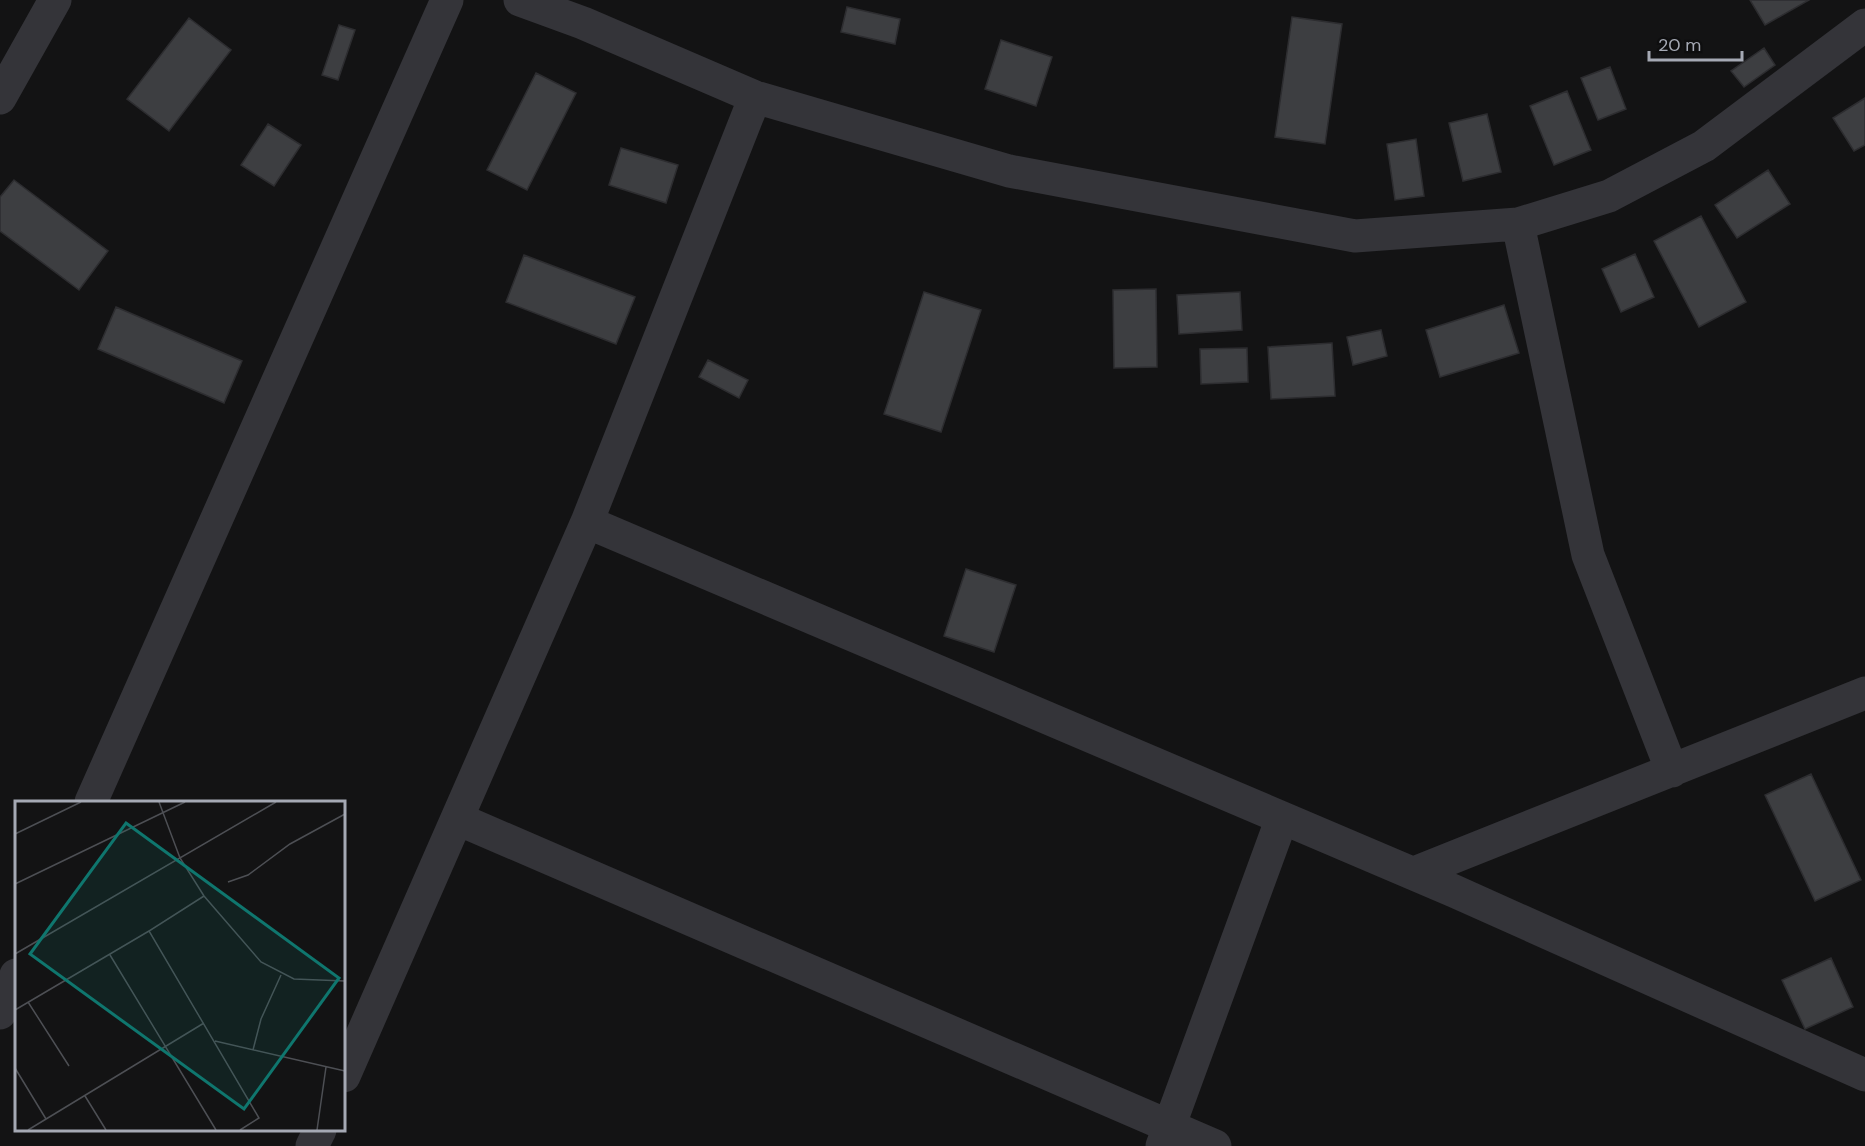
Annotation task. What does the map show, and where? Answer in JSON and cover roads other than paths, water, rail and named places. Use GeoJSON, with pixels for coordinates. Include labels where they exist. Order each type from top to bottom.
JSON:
{"type":"FeatureCollection","features":[{"type":"Feature","properties":{"kind":"street"},"geometry":{"type":"LineString","coordinates":[[0,98],[56,0]]}},
{"type":"Feature","properties":{"kind":"street"},"geometry":{"type":"LineString","coordinates":[[92,801],[447,0]]}},
{"type":"Feature","properties":{"kind":"street"},"geometry":{"type":"LineString","coordinates":[[520,0],[583,23],[754,97],[1009,171],[1355,236],[1518,225],[1609,196],[1704,146],[1865,25]]}},
{"type":"Feature","properties":{"kind":"street"},"geometry":{"type":"LineString","coordinates":[[345,1074],[587,522],[754,97]]}},
{"type":"Feature","properties":{"kind":"street"},"geometry":{"type":"LineString","coordinates":[[1518,225],[1588,555],[1671,771]]}},
{"type":"Feature","properties":{"kind":"street"},"geometry":{"type":"LineString","coordinates":[[587,522],[1414,873],[1865,1075]]}},
{"type":"Feature","properties":{"kind":"street"},"geometry":{"type":"LineString","coordinates":[[1414,873],[1865,693]]}},
{"type":"Feature","properties":{"kind":"street"},"geometry":{"type":"LineString","coordinates":[[1166,1137],[1282,818]]}},
{"type":"Feature","properties":{"kind":"street"},"geometry":{"type":"LineString","coordinates":[[458,819],[1166,1137],[1215,1146]]}},
{"type":"Feature","properties":{"kind":"street"},"geometry":{"type":"LineString","coordinates":[[0,1013],[15,977]]}},
{"type":"Feature","properties":{"kind":"street"},"geometry":{"type":"LineString","coordinates":[[312,1146],[320,1131]]}}]}
